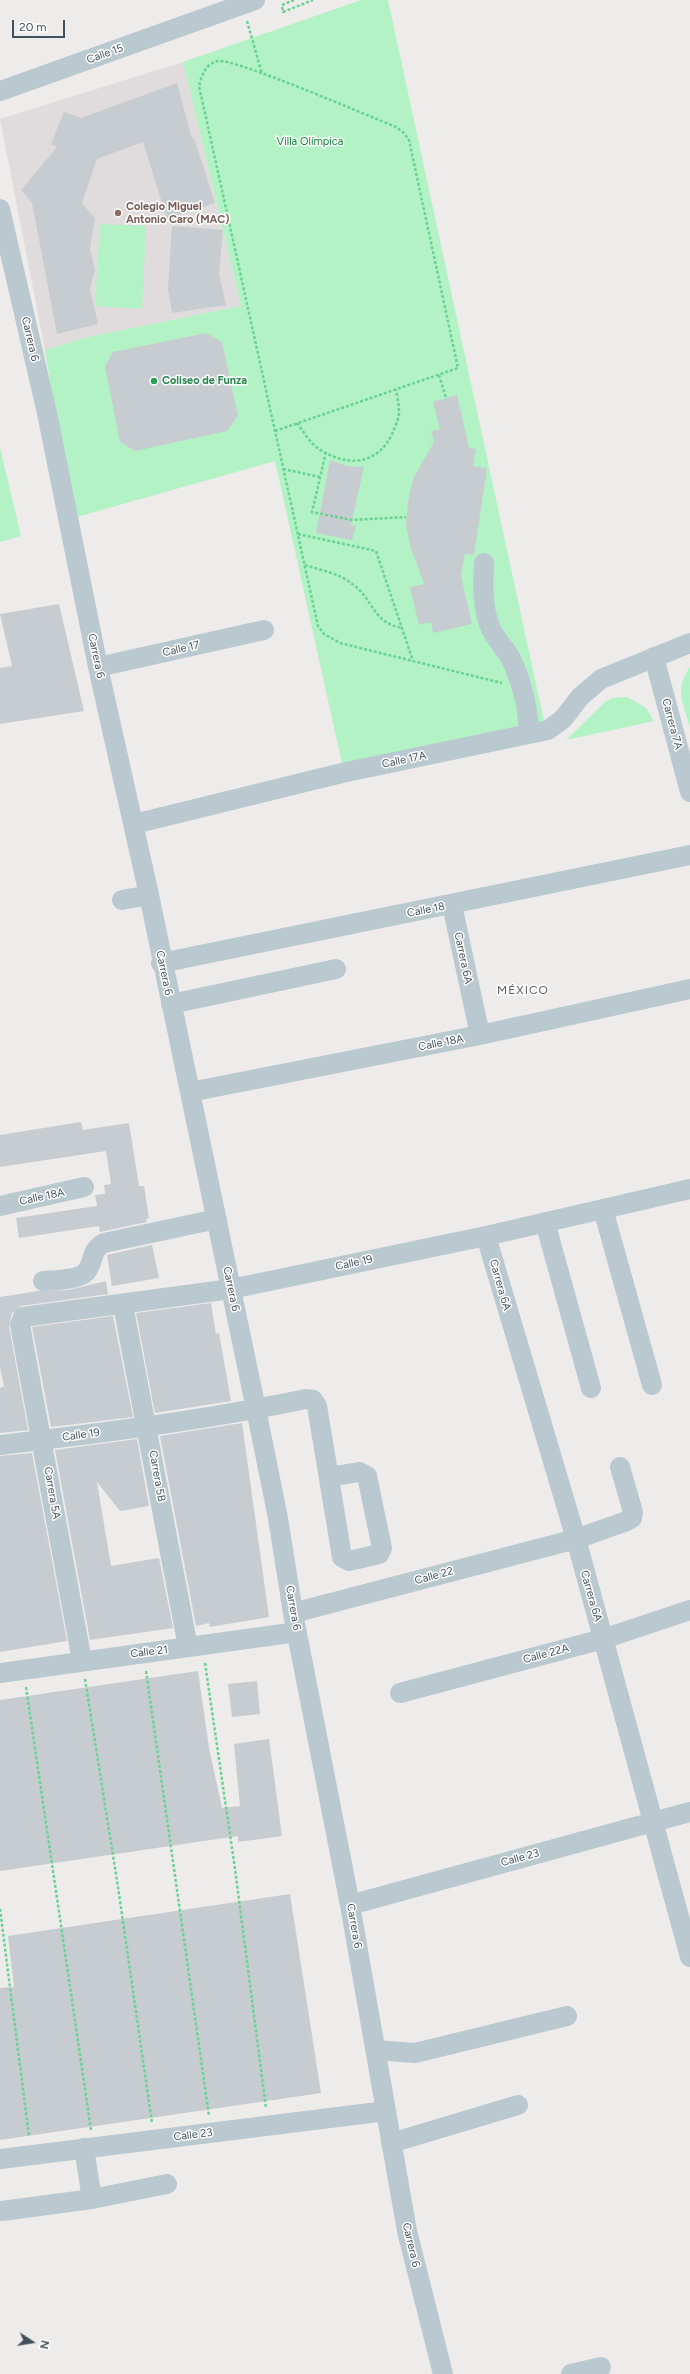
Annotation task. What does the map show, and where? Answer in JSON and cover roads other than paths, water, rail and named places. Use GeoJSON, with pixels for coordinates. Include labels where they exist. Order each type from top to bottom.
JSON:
{"type":"FeatureCollection","features":[{"type":"Feature","properties":{"kind":"street","name":"Calle 15"},"geometry":{"type":"LineString","coordinates":[[0,91],[255,0]]}},
{"type":"Feature","properties":{"kind":"street","name":"Carrera 6"},"geometry":{"type":"LineString","coordinates":[[0,208],[47,413],[98,667],[134,824],[161,963],[217,1219],[278,1518],[293,1613],[350,1904],[407,2231],[444,2374]]}},
{"type":"Feature","properties":{"kind":"street"},"geometry":{"type":"LineString","coordinates":[[484,563],[484,597],[486,614],[492,630],[517,672],[523,690],[529,734]]}},
{"type":"Feature","properties":{"kind":"street","name":"Calle 17"},"geometry":{"type":"LineString","coordinates":[[98,667],[264,630]]}},
{"type":"Feature","properties":{"kind":"street","name":"Calle 17A"},"geometry":{"type":"LineString","coordinates":[[134,824],[342,773],[548,730],[556,725],[586,690],[601,680],[690,643]]}},
{"type":"Feature","properties":{"kind":"street","name":"Carrera 7A"},"geometry":{"type":"LineString","coordinates":[[654,657],[690,792]]}},
{"type":"Feature","properties":{"kind":"street","name":"Calle 18"},"geometry":{"type":"LineString","coordinates":[[161,963],[452,905],[690,855]]}},
{"type":"Feature","properties":{"kind":"street"},"geometry":{"type":"LineString","coordinates":[[122,900],[149,895]]}},
{"type":"Feature","properties":{"kind":"street","name":"Carrera 6A"},"geometry":{"type":"LineString","coordinates":[[452,905],[480,1035]]}},
{"type":"Feature","properties":{"kind":"street"},"geometry":{"type":"LineString","coordinates":[[171,1004],[336,969]]}},
{"type":"Feature","properties":{"kind":"street","name":"Calle 18A"},"geometry":{"type":"LineString","coordinates":[[190,1092],[480,1035],[690,989]]}},
{"type":"Feature","properties":{"kind":"street","name":"Calle 18A"},"geometry":{"type":"LineString","coordinates":[[0,1206],[84,1188]]}},
{"type":"Feature","properties":{"kind":"street","name":"Calle 19"},"geometry":{"type":"LineString","coordinates":[[20,1325],[23,1317],[29,1315],[123,1305],[231,1289],[486,1236],[690,1189]]}},
{"type":"Feature","properties":{"kind":"street"},"geometry":{"type":"LineString","coordinates":[[603,1209],[652,1385]]}},
{"type":"Feature","properties":{"kind":"street"},"geometry":{"type":"LineString","coordinates":[[43,1282],[80,1276],[87,1271],[96,1248],[104,1243],[217,1219]]}},
{"type":"Feature","properties":{"kind":"street"},"geometry":{"type":"LineString","coordinates":[[545,1222],[591,1388]]}},
{"type":"Feature","properties":{"kind":"street","name":"Carrera 6A"},"geometry":{"type":"LineString","coordinates":[[486,1236],[576,1539],[690,1958]]}},
{"type":"Feature","properties":{"kind":"street","name":"Carrera 5B"},"geometry":{"type":"LineString","coordinates":[[123,1305],[147,1426],[195,1646]]}},
{"type":"Feature","properties":{"kind":"street","name":"Carrera 5A"},"geometry":{"type":"LineString","coordinates":[[20,1325],[82,1661]]}},
{"type":"Feature","properties":{"kind":"street","name":"Calle 19"},"geometry":{"type":"LineString","coordinates":[[0,1445],[256,1410],[306,1399],[313,1400],[317,1406],[329,1477]]}},
{"type":"Feature","properties":{"kind":"street","name":"Calle 22"},"geometry":{"type":"LineString","coordinates":[[293,1613],[576,1539],[632,1518],[633,1512],[620,1468]]}},
{"type":"Feature","properties":{"kind":"street","name":"Calle 22A"},"geometry":{"type":"LineString","coordinates":[[400,1693],[603,1638],[690,1610]]}},
{"type":"Feature","properties":{"kind":"street","name":"Calle 21"},"geometry":{"type":"LineString","coordinates":[[0,1673],[297,1632]]}},
{"type":"Feature","properties":{"kind":"street","name":"Calle 23"},"geometry":{"type":"LineString","coordinates":[[350,1904],[690,1812]]}},
{"type":"Feature","properties":{"kind":"street"},"geometry":{"type":"LineString","coordinates":[[375,2050],[415,2053],[568,2016]]}},
{"type":"Feature","properties":{"kind":"street"},"geometry":{"type":"LineString","coordinates":[[391,2143],[518,2105]]}},
{"type":"Feature","properties":{"kind":"street","name":"Calle 23"},"geometry":{"type":"LineString","coordinates":[[0,2159],[386,2111]]}},
{"type":"Feature","properties":{"kind":"street"},"geometry":{"type":"LineString","coordinates":[[88,2148],[92,2199]]}},
{"type":"Feature","properties":{"kind":"street"},"geometry":{"type":"LineString","coordinates":[[2,2211],[92,2199],[167,2184]]}},
{"type":"Feature","properties":{"kind":"street"},"geometry":{"type":"LineString","coordinates":[[571,2374],[601,2367]]}},
{"type":"Feature","properties":{"kind":"place","name":"Colegio Miguel Antonio Caro (MAC)"},"geometry":{"type":"Point","coordinates":[118,213]}},
{"type":"Feature","properties":{"kind":"place","name":"Coliseo de Funza"},"geometry":{"type":"Point","coordinates":[154,381]}},
{"type":"Feature","properties":{"kind":"district","name":"MÉXICO"},"geometry":{"type":"Point","coordinates":[523,990]}},
{"type":"Feature","properties":{"kind":"park label","name":"Villa Olímpica"},"geometry":{"type":"Point","coordinates":[310,142]}}]}
